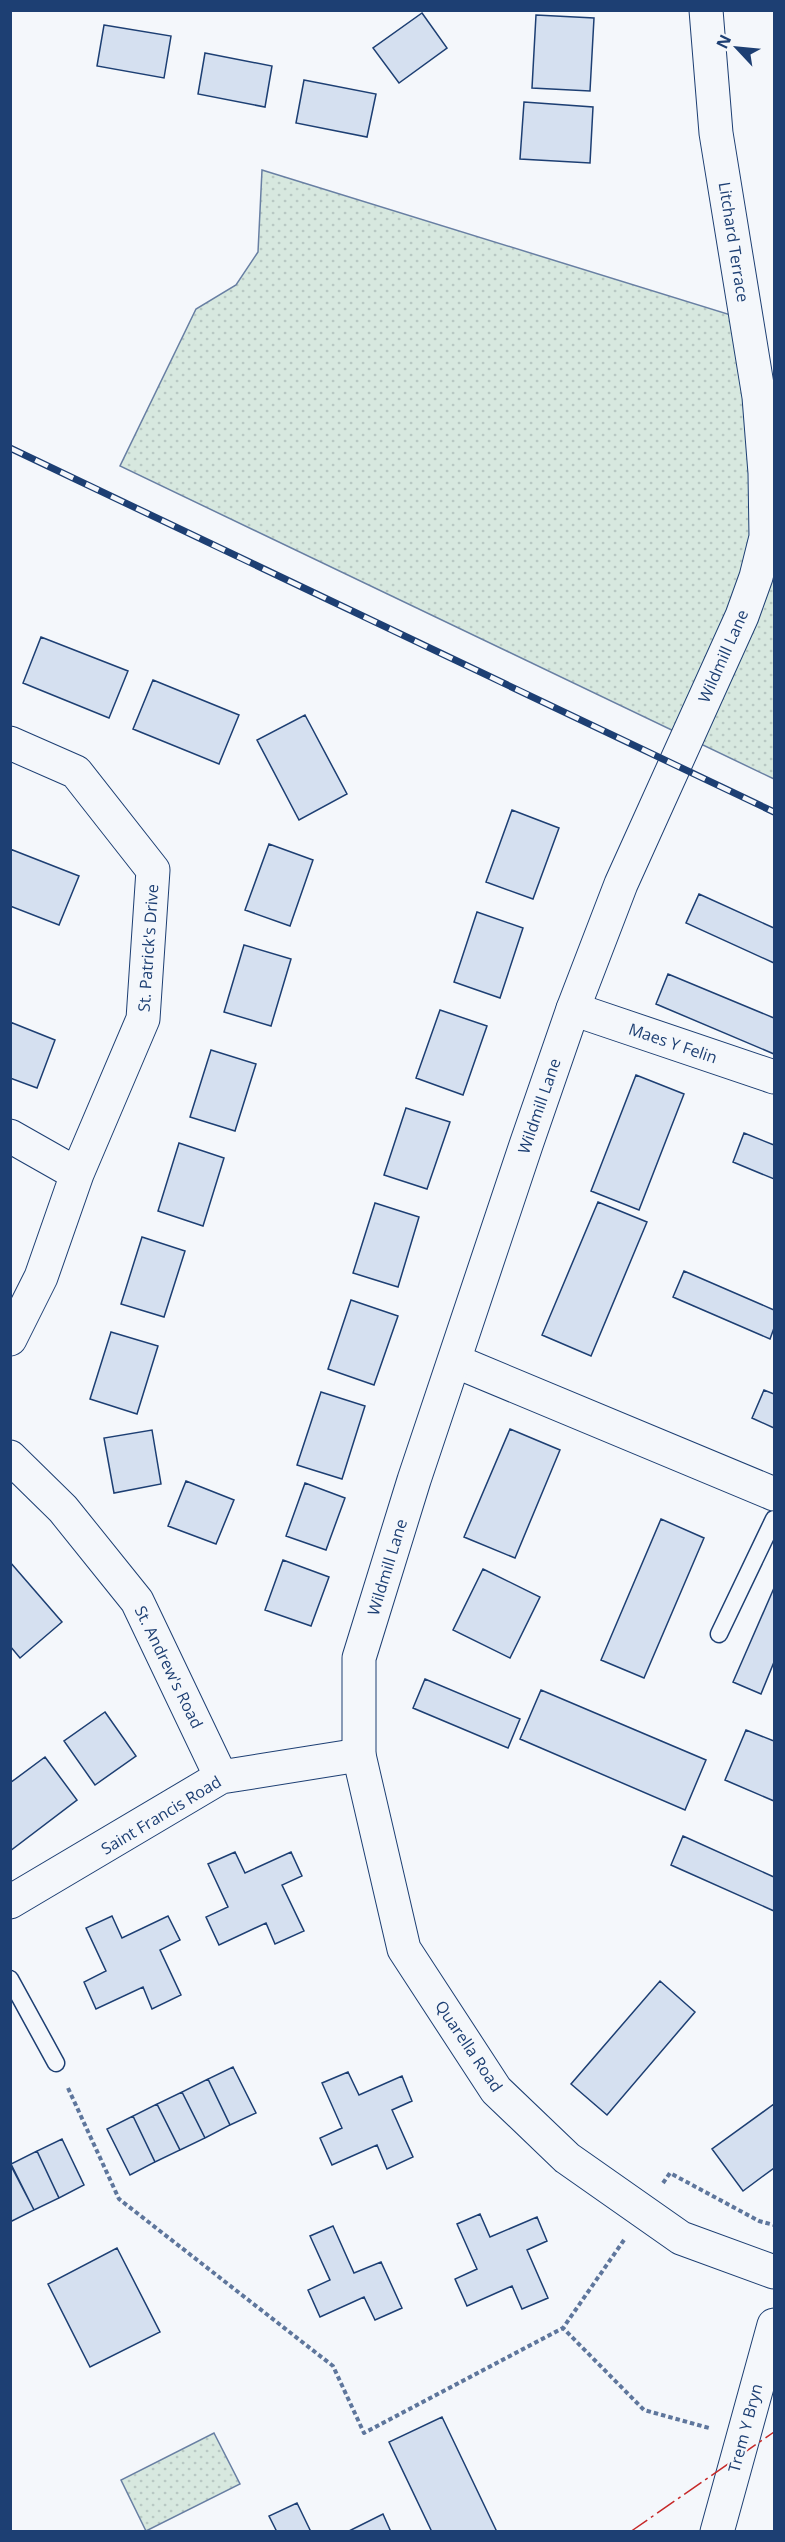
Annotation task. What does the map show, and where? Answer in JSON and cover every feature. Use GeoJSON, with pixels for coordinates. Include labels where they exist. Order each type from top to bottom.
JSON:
{"type":"FeatureCollection","features":[{"type":"Feature","properties":{"kind":"street","name":"Litchard Terrace"},"geometry":{"type":"LineString","coordinates":[[706,10],[716,133],[759,397],[765,473]]}},
{"type":"Feature","properties":{"kind":"street","name":"Wildmill Lane"},"geometry":{"type":"LineString","coordinates":[[358,1755],[359,1658],[414,1480],[573,1009],[626,874],[742,616],[756,577],[766,537],[765,473]]}},
{"type":"Feature","properties":{"kind":"street","name":"St. Patrick's Drive"},"geometry":{"type":"LineString","coordinates":[[10,743],[76,772],[153,870],[143,1019],[77,1174],[40,1277],[10,1339]]}},
{"type":"Feature","properties":{"kind":"street","name":"Maes Y Felin"},"geometry":{"type":"LineString","coordinates":[[573,1009],[774,1077]]}},
{"type":"Feature","properties":{"kind":"street"},"geometry":{"type":"LineString","coordinates":[[10,1136],[77,1174]]}},
{"type":"Feature","properties":{"kind":"street"},"geometry":{"type":"LineString","coordinates":[[455,1361],[774,1494]]}},
{"type":"Feature","properties":{"kind":"street","name":"St. Andrew's Road"},"geometry":{"type":"LineString","coordinates":[[10,1457],[63,1509],[137,1601],[221,1777]]}},
{"type":"Feature","properties":{"kind":"street","name":"Saint Francis Road"},"geometry":{"type":"LineString","coordinates":[[10,1902],[221,1777],[358,1755]]}},
{"type":"Feature","properties":{"kind":"street","name":"Quarella Road"},"geometry":{"type":"LineString","coordinates":[[358,1755],[404,1949],[496,2090],[567,2158],[681,2238],[774,2272]]}},
{"type":"Feature","properties":{"kind":"street","name":"Trem Y Bryn"},"geometry":{"type":"LineString","coordinates":[[717,2532],[774,2325]]}},
{"type":"Feature","properties":{"kind":"lane"},"geometry":{"type":"LineString","coordinates":[[719,1634],[774,1520]]}},
{"type":"Feature","properties":{"kind":"lane"},"geometry":{"type":"LineString","coordinates":[[10,1979],[56,2063]]}},
{"type":"Feature","properties":{"kind":"path"},"geometry":{"type":"LineString","coordinates":[[56,2063],[119,2199],[333,2366],[364,2433],[563,2328],[624,2239]]}},
{"type":"Feature","properties":{"kind":"path"},"geometry":{"type":"LineString","coordinates":[[660,2188],[670,2174],[759,2221],[774,2225]]}},
{"type":"Feature","properties":{"kind":"path"},"geometry":{"type":"LineString","coordinates":[[563,2328],[644,2410],[710,2428]]}},
{"type":"Feature","properties":{"kind":"shaded area"},"geometry":{"type":"Polygon","coordinates":[[[262,170],[747,320],[774,475],[774,779],[120,466],[196,309],[236,285],[258,252],[262,170]]]}},
{"type":"Feature","properties":{"kind":"shaded area"},"geometry":{"type":"Polygon","coordinates":[[[214,2433],[240,2484],[146,2531],[121,2480],[214,2433]]]}},
{"type":"Feature","properties":{"kind":"building"},"geometry":{"type":"Polygon","coordinates":[[[422,13],[447,48],[399,83],[373,48],[422,13]]]}},
{"type":"Feature","properties":{"kind":"building"},"geometry":{"type":"Polygon","coordinates":[[[536,15],[594,18],[590,91],[532,88],[536,15]]]}},
{"type":"Feature","properties":{"kind":"building"},"geometry":{"type":"Polygon","coordinates":[[[104,25],[171,36],[164,78],[97,66],[104,25]]]}},
{"type":"Feature","properties":{"kind":"building"},"geometry":{"type":"Polygon","coordinates":[[[205,53],[272,66],[265,107],[198,94],[205,53]]]}},
{"type":"Feature","properties":{"kind":"building"},"geometry":{"type":"Polygon","coordinates":[[[304,80],[376,94],[367,137],[296,123],[304,80]]]}},
{"type":"Feature","properties":{"kind":"building"},"geometry":{"type":"Polygon","coordinates":[[[524,102],[593,107],[590,163],[520,159],[524,102]]]}},
{"type":"Feature","properties":{"kind":"building"},"geometry":{"type":"Polygon","coordinates":[[[41,637],[128,671],[109,718],[23,683],[41,637]]]}},
{"type":"Feature","properties":{"kind":"building"},"geometry":{"type":"Polygon","coordinates":[[[153,680],[239,715],[219,764],[133,729],[153,680]]]}},
{"type":"Feature","properties":{"kind":"building"},"geometry":{"type":"Polygon","coordinates":[[[305,715],[347,794],[299,820],[257,740],[305,715]]]}},
{"type":"Feature","properties":{"kind":"building"},"geometry":{"type":"Polygon","coordinates":[[[512,810],[559,828],[533,899],[486,882],[512,810]]]}},
{"type":"Feature","properties":{"kind":"building"},"geometry":{"type":"Polygon","coordinates":[[[269,844],[313,860],[290,926],[245,910],[269,844]]]}},
{"type":"Feature","properties":{"kind":"building"},"geometry":{"type":"Polygon","coordinates":[[[10,849],[79,876],[59,925],[10,906],[10,849]]]}},
{"type":"Feature","properties":{"kind":"building"},"geometry":{"type":"Polygon","coordinates":[[[699,894],[774,928],[774,963],[686,923],[699,894]]]}},
{"type":"Feature","properties":{"kind":"building"},"geometry":{"type":"Polygon","coordinates":[[[477,912],[523,928],[500,998],[454,982],[477,912]]]}},
{"type":"Feature","properties":{"kind":"building"},"geometry":{"type":"Polygon","coordinates":[[[244,945],[291,959],[271,1026],[224,1012],[244,945]]]}},
{"type":"Feature","properties":{"kind":"building"},"geometry":{"type":"Polygon","coordinates":[[[668,974],[774,1018],[774,1054],[656,1004],[668,974]]]}},
{"type":"Feature","properties":{"kind":"building"},"geometry":{"type":"Polygon","coordinates":[[[440,1010],[487,1026],[463,1095],[416,1078],[440,1010]]]}},
{"type":"Feature","properties":{"kind":"building"},"geometry":{"type":"Polygon","coordinates":[[[10,1022],[55,1040],[37,1088],[10,1078],[10,1022]]]}},
{"type":"Feature","properties":{"kind":"building"},"geometry":{"type":"Polygon","coordinates":[[[211,1050],[256,1064],[235,1131],[190,1117],[211,1050]]]}},
{"type":"Feature","properties":{"kind":"building"},"geometry":{"type":"Polygon","coordinates":[[[636,1075],[684,1094],[639,1210],[591,1191],[636,1075]]]}},
{"type":"Feature","properties":{"kind":"building"},"geometry":{"type":"Polygon","coordinates":[[[406,1108],[450,1122],[427,1189],[384,1175],[406,1108]]]}},
{"type":"Feature","properties":{"kind":"building"},"geometry":{"type":"Polygon","coordinates":[[[744,1133],[774,1145],[774,1179],[733,1162],[744,1133]]]}},
{"type":"Feature","properties":{"kind":"building"},"geometry":{"type":"Polygon","coordinates":[[[179,1143],[224,1158],[203,1226],[158,1211],[179,1143]]]}},
{"type":"Feature","properties":{"kind":"building"},"geometry":{"type":"Polygon","coordinates":[[[598,1202],[647,1222],[591,1356],[542,1335],[598,1202]]]}},
{"type":"Feature","properties":{"kind":"building"},"geometry":{"type":"Polygon","coordinates":[[[375,1203],[419,1217],[398,1287],[353,1273],[375,1203]]]}},
{"type":"Feature","properties":{"kind":"building"},"geometry":{"type":"Polygon","coordinates":[[[142,1237],[185,1251],[164,1317],[121,1304],[142,1237]]]}},
{"type":"Feature","properties":{"kind":"building"},"geometry":{"type":"Polygon","coordinates":[[[684,1271],[774,1310],[774,1328],[770,1339],[673,1297],[684,1271]]]}},
{"type":"Feature","properties":{"kind":"building"},"geometry":{"type":"Polygon","coordinates":[[[351,1300],[398,1316],[374,1385],[328,1369],[351,1300]]]}},
{"type":"Feature","properties":{"kind":"building"},"geometry":{"type":"Polygon","coordinates":[[[111,1332],[158,1346],[137,1414],[90,1399],[111,1332]]]}},
{"type":"Feature","properties":{"kind":"building"},"geometry":{"type":"Polygon","coordinates":[[[764,1390],[774,1394],[774,1428],[752,1418],[764,1390]]]}},
{"type":"Feature","properties":{"kind":"building"},"geometry":{"type":"Polygon","coordinates":[[[321,1392],[365,1406],[342,1479],[297,1465],[321,1392]]]}},
{"type":"Feature","properties":{"kind":"building"},"geometry":{"type":"Polygon","coordinates":[[[510,1429],[560,1450],[515,1558],[464,1537],[510,1429]]]}},
{"type":"Feature","properties":{"kind":"building"},"geometry":{"type":"Polygon","coordinates":[[[152,1430],[161,1484],[114,1493],[104,1438],[152,1430]]]}},
{"type":"Feature","properties":{"kind":"building"},"geometry":{"type":"Polygon","coordinates":[[[186,1481],[234,1500],[216,1544],[168,1526],[186,1481]]]}},
{"type":"Feature","properties":{"kind":"building"},"geometry":{"type":"Polygon","coordinates":[[[305,1483],[345,1498],[326,1550],[286,1536],[305,1483]]]}},
{"type":"Feature","properties":{"kind":"building"},"geometry":{"type":"Polygon","coordinates":[[[661,1519],[704,1538],[644,1678],[601,1660],[661,1519]]]}},
{"type":"Feature","properties":{"kind":"building"},"geometry":{"type":"Polygon","coordinates":[[[283,1560],[329,1577],[311,1626],[265,1610],[283,1560]]]}},
{"type":"Feature","properties":{"kind":"building"},"geometry":{"type":"Polygon","coordinates":[[[10,1562],[62,1622],[20,1658],[10,1646],[10,1562]]]}},
{"type":"Feature","properties":{"kind":"building"},"geometry":{"type":"Polygon","coordinates":[[[483,1569],[540,1597],[510,1658],[453,1630],[483,1569]]]}},
{"type":"Feature","properties":{"kind":"building"},"geometry":{"type":"Polygon","coordinates":[[[774,1588],[774,1662],[761,1694],[733,1682],[774,1588]]]}},
{"type":"Feature","properties":{"kind":"building"},"geometry":{"type":"Polygon","coordinates":[[[425,1679],[520,1719],[508,1748],[413,1708],[425,1679]]]}},
{"type":"Feature","properties":{"kind":"building"},"geometry":{"type":"Polygon","coordinates":[[[541,1690],[706,1760],[685,1810],[520,1739],[541,1690]]]}},
{"type":"Feature","properties":{"kind":"building"},"geometry":{"type":"Polygon","coordinates":[[[105,1712],[136,1756],[95,1785],[64,1741],[105,1712]]]}},
{"type":"Feature","properties":{"kind":"building"},"geometry":{"type":"Polygon","coordinates":[[[746,1730],[774,1741],[774,1801],[725,1780],[746,1730]]]}},
{"type":"Feature","properties":{"kind":"building"},"geometry":{"type":"Polygon","coordinates":[[[45,1757],[77,1800],[10,1851],[10,1783],[45,1757]]]}},
{"type":"Feature","properties":{"kind":"building"},"geometry":{"type":"Polygon","coordinates":[[[683,1836],[774,1877],[774,1911],[671,1865],[683,1836]]]}},
{"type":"Feature","properties":{"kind":"building"},"geometry":{"type":"Polygon","coordinates":[[[235,1852],[245,1873],[291,1852],[302,1876],[282,1885],[304,1931],[275,1944],[266,1923],[219,1945],[206,1917],[228,1907],[208,1864],[235,1852]]]}},
{"type":"Feature","properties":{"kind":"building"},"geometry":{"type":"Polygon","coordinates":[[[112,1916],[122,1938],[168,1916],[180,1940],[160,1950],[181,1995],[152,2009],[143,1987],[96,2009],[84,1982],[106,1971],[86,1928],[112,1916]]]}},
{"type":"Feature","properties":{"kind":"building"},"geometry":{"type":"Polygon","coordinates":[[[660,1981],[695,2012],[607,2115],[571,2084],[660,1981]]]}},
{"type":"Feature","properties":{"kind":"building"},"geometry":{"type":"Polygon","coordinates":[[[233,2067],[256,2113],[230,2125],[208,2079],[233,2067]]]}},
{"type":"Feature","properties":{"kind":"building"},"geometry":{"type":"Polygon","coordinates":[[[348,2072],[359,2095],[402,2076],[412,2101],[392,2110],[413,2157],[387,2169],[377,2145],[332,2165],[320,2138],[342,2128],[322,2083],[348,2072]]]}},
{"type":"Feature","properties":{"kind":"building"},"geometry":{"type":"Polygon","coordinates":[[[208,2079],[230,2125],[205,2138],[182,2092],[208,2079]]]}},
{"type":"Feature","properties":{"kind":"building"},"geometry":{"type":"Polygon","coordinates":[[[182,2092],[205,2138],[180,2150],[157,2104],[182,2092]]]}},
{"type":"Feature","properties":{"kind":"building"},"geometry":{"type":"Polygon","coordinates":[[[157,2104],[180,2150],[155,2162],[133,2116],[157,2104]]]}},
{"type":"Feature","properties":{"kind":"building"},"geometry":{"type":"Polygon","coordinates":[[[774,2104],[774,2168],[743,2191],[712,2149],[774,2104]]]}},
{"type":"Feature","properties":{"kind":"building"},"geometry":{"type":"Polygon","coordinates":[[[133,2116],[155,2162],[130,2175],[107,2129],[133,2116]]]}},
{"type":"Feature","properties":{"kind":"building"},"geometry":{"type":"Polygon","coordinates":[[[62,2139],[84,2185],[59,2198],[37,2151],[62,2139]]]}},
{"type":"Feature","properties":{"kind":"building"},"geometry":{"type":"Polygon","coordinates":[[[37,2151],[59,2198],[34,2210],[11,2164],[37,2151]]]}},
{"type":"Feature","properties":{"kind":"building"},"geometry":{"type":"Polygon","coordinates":[[[10,2164],[34,2210],[10,2222],[10,2164]]]}},
{"type":"Feature","properties":{"kind":"building"},"geometry":{"type":"Polygon","coordinates":[[[480,2214],[490,2237],[537,2217],[547,2241],[527,2250],[548,2298],[522,2309],[512,2286],[467,2306],[455,2279],[477,2269],[457,2224],[480,2214]]]}},
{"type":"Feature","properties":{"kind":"building"},"geometry":{"type":"Polygon","coordinates":[[[333,2226],[354,2273],[381,2262],[402,2308],[375,2320],[364,2297],[320,2317],[308,2290],[330,2280],[310,2236],[333,2226]]]}},
{"type":"Feature","properties":{"kind":"building"},"geometry":{"type":"Polygon","coordinates":[[[117,2248],[160,2332],[90,2367],[48,2284],[117,2248]]]}},
{"type":"Feature","properties":{"kind":"building"},"geometry":{"type":"Polygon","coordinates":[[[442,2417],[497,2532],[432,2532],[389,2442],[442,2417]]]}},
{"type":"Feature","properties":{"kind":"building"},"geometry":{"type":"Polygon","coordinates":[[[297,2503],[311,2532],[277,2532],[269,2516],[297,2503]]]}},
{"type":"Feature","properties":{"kind":"building"},"geometry":{"type":"Polygon","coordinates":[[[383,2514],[391,2532],[347,2532],[383,2514]]]}},
{"type":"Feature","properties":{"kind":"railway"},"geometry":{"type":"LineString","coordinates":[[10,448],[774,812]]}},
{"type":"Feature","properties":{"kind":"power"},"geometry":{"type":"LineString","coordinates":[[630,2532],[774,2432]]}}]}
